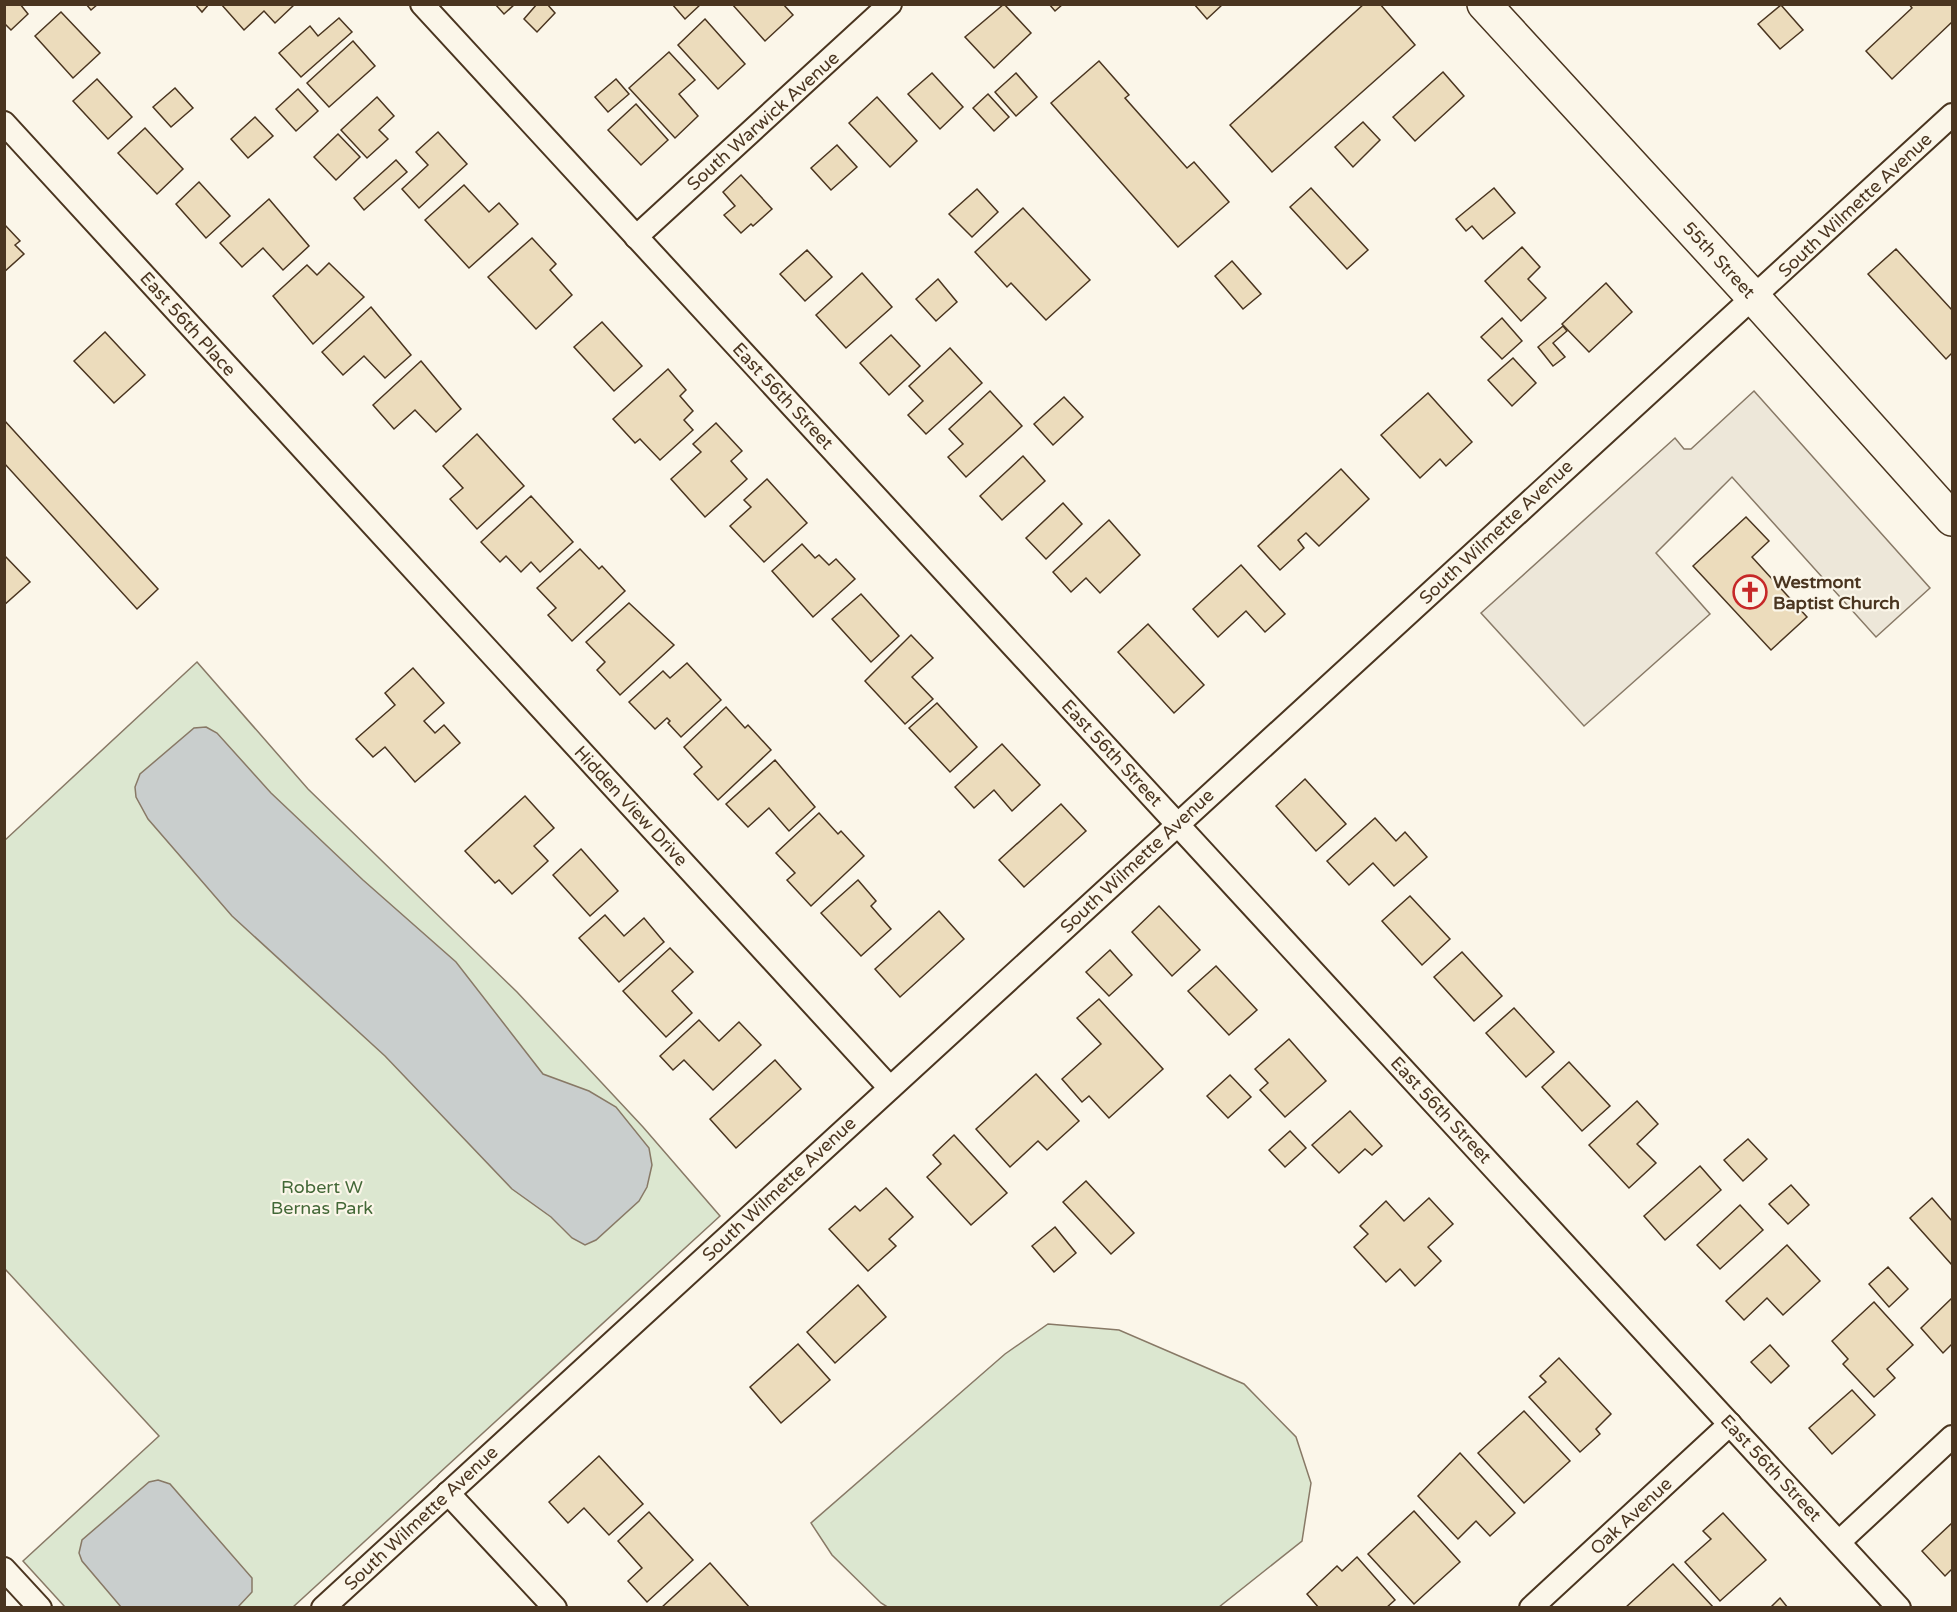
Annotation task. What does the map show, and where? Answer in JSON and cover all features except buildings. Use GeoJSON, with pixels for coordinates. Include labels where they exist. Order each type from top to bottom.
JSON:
{"type":"FeatureCollection","features":[{"type":"Feature","properties":{"kind":"main road","name":"55th Street"},"geometry":{"type":"LineString","coordinates":[[1484,4],[1953,519]]}},
{"type":"Feature","properties":{"kind":"street","name":"East 56th Street"},"geometry":{"type":"LineString","coordinates":[[422,4],[1899,1608]]}},
{"type":"Feature","properties":{"kind":"street","name":"South Warwick Avenue"},"geometry":{"type":"LineString","coordinates":[[636,237],[890,4]]}},
{"type":"Feature","properties":{"kind":"street","name":"South Wilmette Avenue"},"geometry":{"type":"LineString","coordinates":[[323,1608],[1953,115]]}},
{"type":"Feature","properties":{"kind":"street","name":"East 56th Place"},"geometry":{"type":"LineString","coordinates":[[4,123],[372,525]]}},
{"type":"Feature","properties":{"kind":"street","name":"Hidden View Drive"},"geometry":{"type":"LineString","coordinates":[[372,525],[890,1088]]}},
{"type":"Feature","properties":{"kind":"street","name":"Oak Avenue"},"geometry":{"type":"LineString","coordinates":[[1531,1608],[1730,1424]]}},
{"type":"Feature","properties":{"kind":"street"},"geometry":{"type":"LineString","coordinates":[[1839,1542],[1953,1437]]}},
{"type":"Feature","properties":{"kind":"street"},"geometry":{"type":"LineString","coordinates":[[448,1493],[555,1608]]}},
{"type":"Feature","properties":{"kind":"street"},"geometry":{"type":"LineString","coordinates":[[4,1569],[40,1608]]}},
{"type":"Feature","properties":{"kind":"green space","name":"Robert W Bernas Park"},"geometry":{"type":"Polygon","coordinates":[[[197,662],[308,789],[517,992],[643,1127],[720,1216],[293,1607],[65,1607],[23,1561],[159,1436],[5,1269],[4,841],[197,662]]]}},
{"type":"Feature","properties":{"kind":"green space"},"geometry":{"type":"Polygon","coordinates":[[[1048,1324],[1119,1330],[1244,1384],[1296,1437],[1311,1483],[1302,1541],[1219,1607],[889,1608],[881,1603],[832,1555],[811,1523],[1005,1354],[1048,1324]]]}},
{"type":"Feature","properties":{"kind":"shaded area"},"geometry":{"type":"Polygon","coordinates":[[[1754,391],[1930,588],[1876,637],[1732,477],[1656,553],[1710,614],[1584,726],[1481,613],[1675,438],[1684,449],[1691,449],[1754,391]]]}},
{"type":"Feature","properties":{"kind":"shaded area"},"geometry":{"type":"Polygon","coordinates":[[[206,727],[217,733],[271,793],[363,880],[456,962],[543,1074],[589,1091],[616,1107],[649,1148],[652,1165],[647,1187],[639,1201],[596,1240],[585,1245],[572,1238],[551,1217],[512,1189],[385,1056],[232,916],[148,819],[136,797],[135,787],[140,774],[194,728],[206,727]]]}},
{"type":"Feature","properties":{"kind":"shaded area"},"geometry":{"type":"Polygon","coordinates":[[[158,1480],[170,1484],[252,1578],[252,1592],[238,1607],[121,1607],[82,1561],[79,1553],[82,1540],[149,1482],[158,1480]]]}},
{"type":"Feature","properties":{"kind":"place","name":"Westmont Baptist Church"},"geometry":{"type":"Point","coordinates":[1750,592]}}]}
